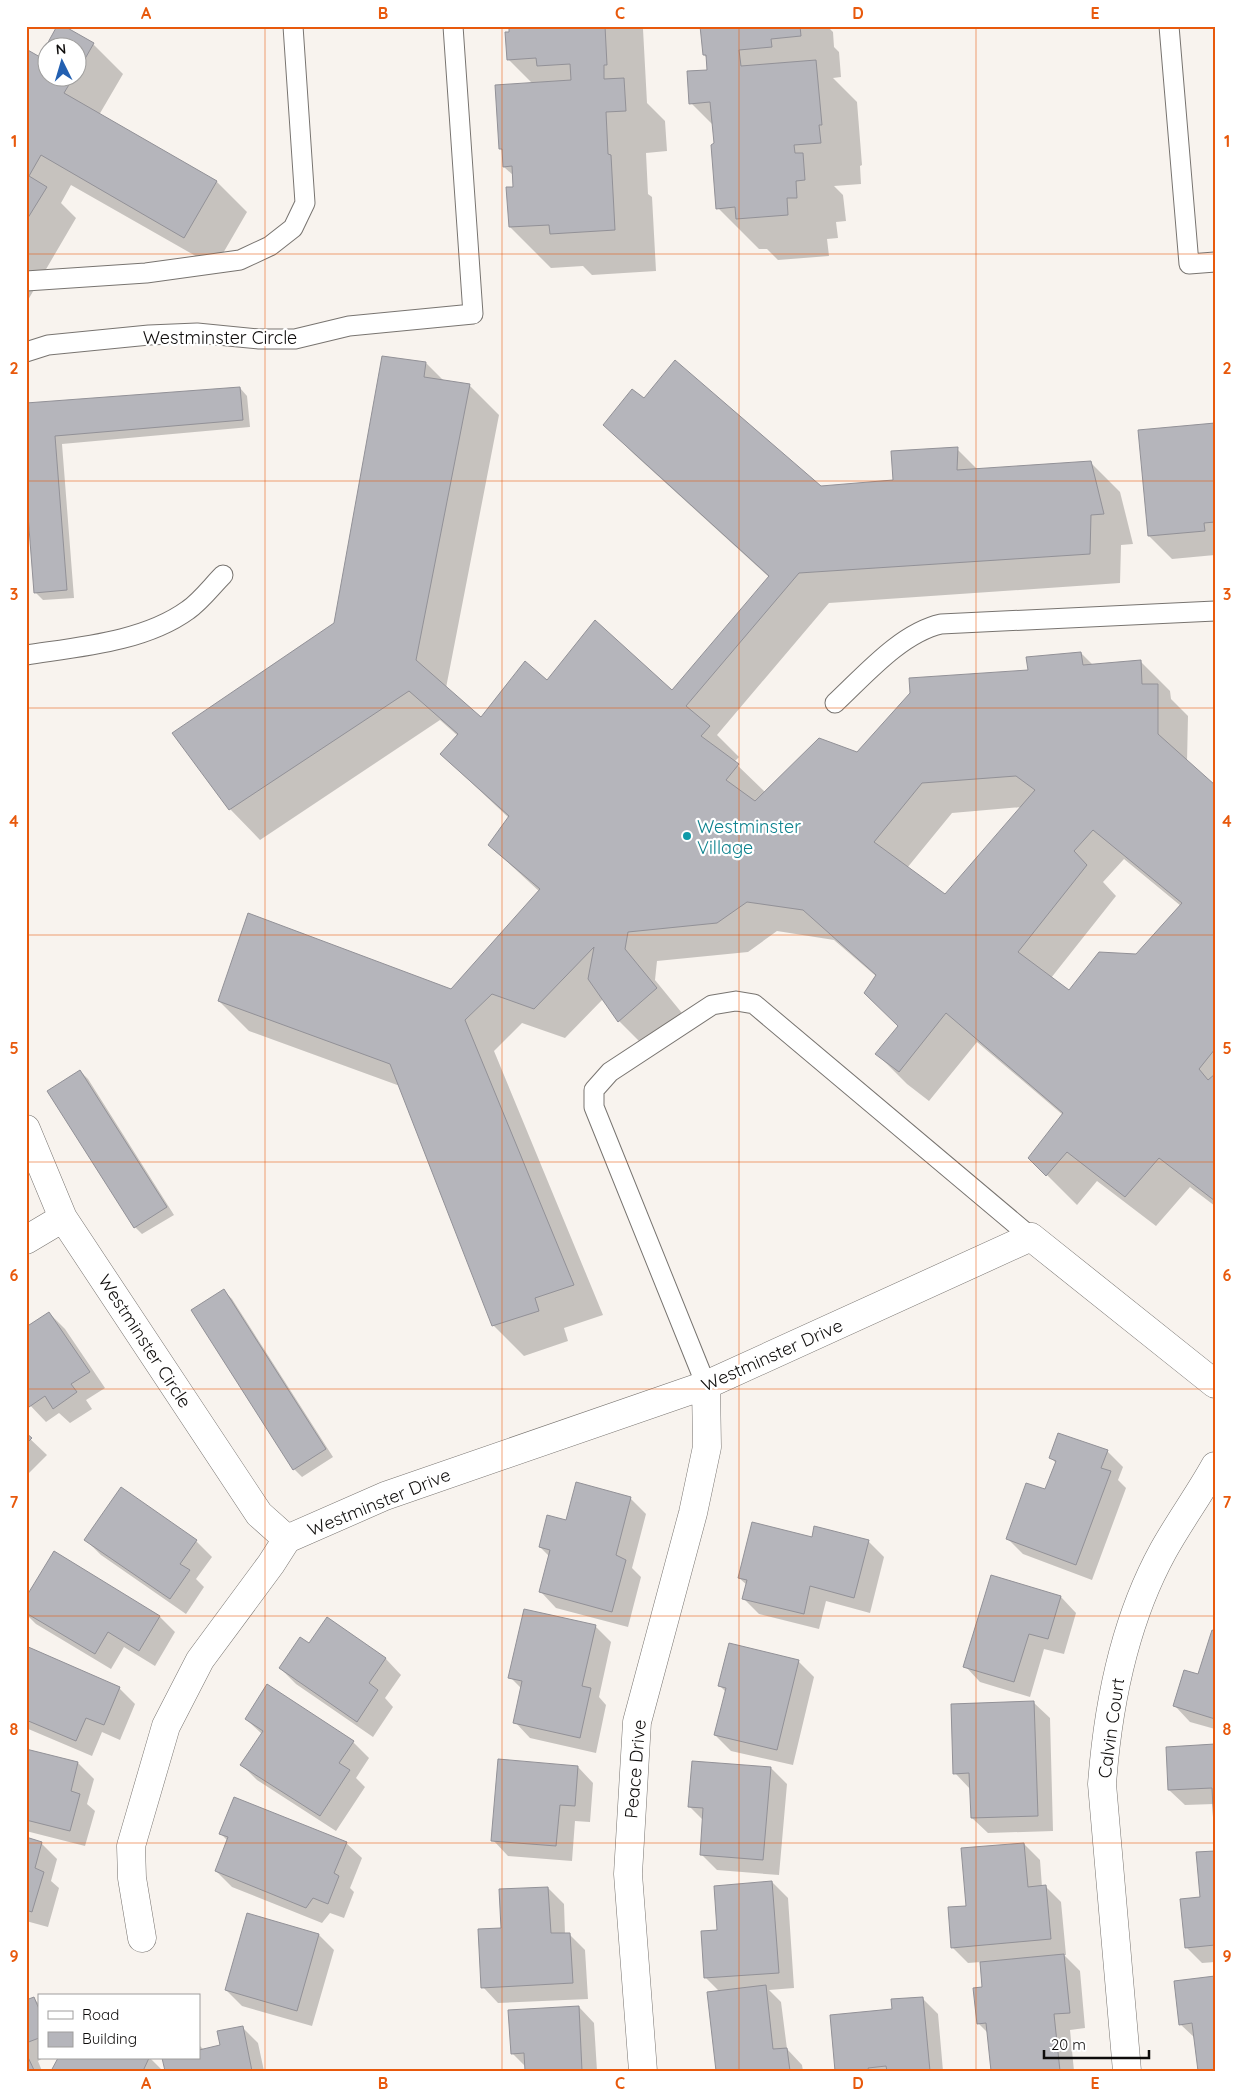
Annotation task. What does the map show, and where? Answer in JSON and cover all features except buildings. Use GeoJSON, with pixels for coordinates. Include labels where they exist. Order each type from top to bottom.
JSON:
{"type":"FeatureCollection","features":[{"type":"Feature","properties":{"kind":"street","name":"Westminster Circle"},"geometry":{"type":"LineString","coordinates":[[26,1129],[63,1218],[259,1514],[287,1539]]}},
{"type":"Feature","properties":{"kind":"street"},"geometry":{"type":"LineString","coordinates":[[26,1240],[63,1218]]}},
{"type":"Feature","properties":{"kind":"street"},"geometry":{"type":"LineString","coordinates":[[1031,1237],[1215,1384]]}},
{"type":"Feature","properties":{"kind":"street","name":"Westminster Drive"},"geometry":{"type":"LineString","coordinates":[[287,1539],[385,1496],[706,1385],[1031,1237]]}},
{"type":"Feature","properties":{"kind":"street","name":"Peace Drive"},"geometry":{"type":"LineString","coordinates":[[643,2071],[628,1874],[637,1722],[693,1514],[707,1447],[706,1385]]}},
{"type":"Feature","properties":{"kind":"street","name":"Calvin Court"},"geometry":{"type":"LineString","coordinates":[[1126,2071],[1102,1784],[1106,1737],[1114,1692],[1135,1611],[1163,1551],[1215,1466]]}},
{"type":"Feature","properties":{"kind":"street"},"geometry":{"type":"LineString","coordinates":[[142,1938],[132,1878],[131,1846],[166,1726],[200,1660],[271,1564],[287,1539]]}},
{"type":"Feature","properties":{"kind":"lane"},"geometry":{"type":"LineString","coordinates":[[26,281],[146,273],[240,260],[270,246],[293,228],[305,203],[293,26]]}},
{"type":"Feature","properties":{"kind":"lane","name":"Westminster Circle"},"geometry":{"type":"LineString","coordinates":[[26,352],[48,345],[149,335],[197,333],[259,339],[295,339],[349,326],[473,314],[453,26]]}},
{"type":"Feature","properties":{"kind":"lane"},"geometry":{"type":"LineString","coordinates":[[1169,26],[1189,264],[1215,262]]}},
{"type":"Feature","properties":{"kind":"lane"},"geometry":{"type":"LineString","coordinates":[[26,655],[95,644],[154,629],[188,610],[223,575]]}},
{"type":"Feature","properties":{"kind":"lane"},"geometry":{"type":"LineString","coordinates":[[835,703],[875,665],[911,636],[926,628],[941,624],[1215,611]]}},
{"type":"Feature","properties":{"kind":"lane"},"geometry":{"type":"LineString","coordinates":[[706,1385],[594,1107],[594,1090],[610,1072],[712,1005],[736,1001],[754,1004],[1031,1237]]}},
{"type":"Feature","properties":{"kind":"place","name":"Westminster Village"},"geometry":{"type":"Point","coordinates":[687,836]}}]}
